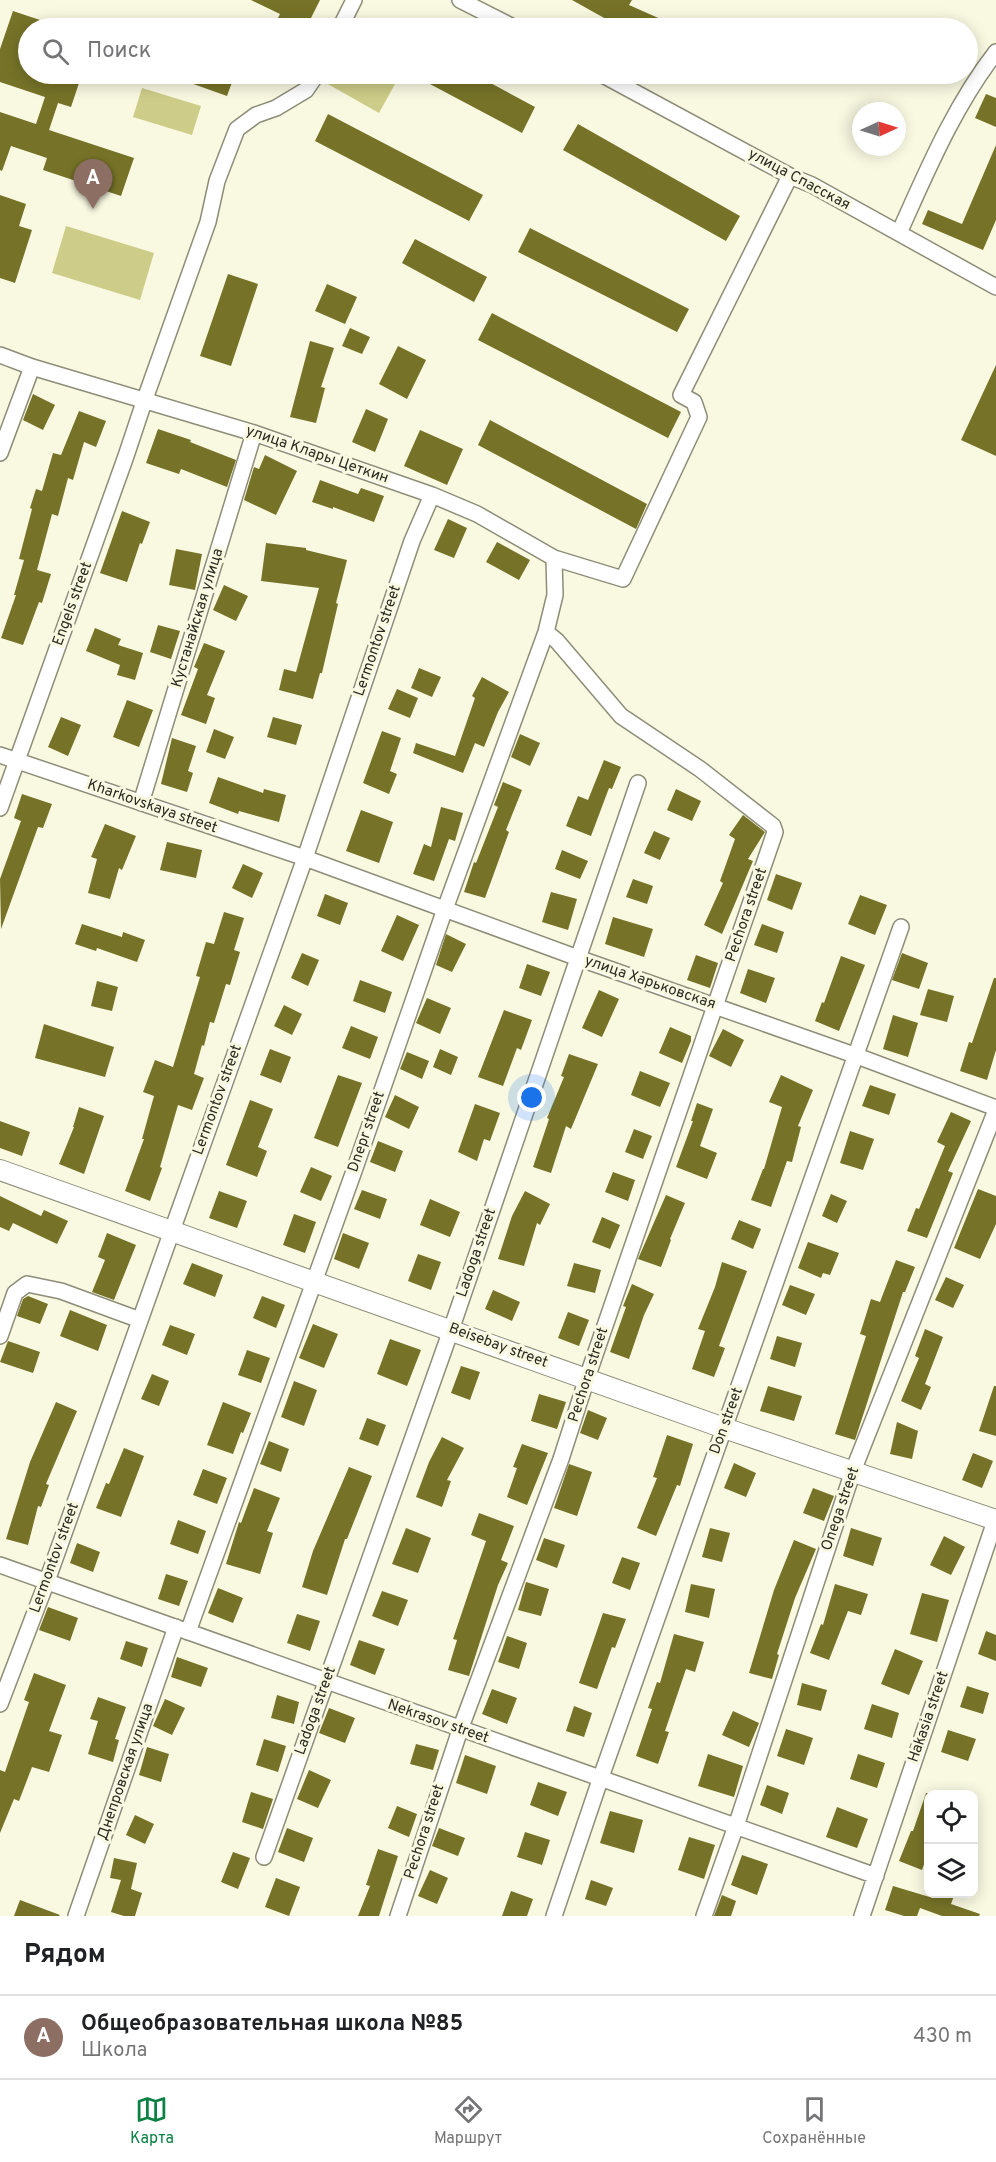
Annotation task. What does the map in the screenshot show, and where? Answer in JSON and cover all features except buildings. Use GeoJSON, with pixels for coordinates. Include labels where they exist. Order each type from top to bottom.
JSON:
{"type":"FeatureCollection","features":[{"type":"Feature","properties":{"kind":"street"},"geometry":{"type":"LineString","coordinates":[[345,18],[354,0]]}},
{"type":"Feature","properties":{"kind":"street"},"geometry":{"type":"LineString","coordinates":[[460,0],[495,18]]}},
{"type":"Feature","properties":{"kind":"street"},"geometry":{"type":"LineString","coordinates":[[978,76],[996,52]]}},
{"type":"Feature","properties":{"kind":"street","name":"Engels street"},"geometry":{"type":"LineString","coordinates":[[0,808],[208,222],[217,181],[237,129],[256,115],[276,108],[306,90],[310,84]]}},
{"type":"Feature","properties":{"kind":"street","name":"улица Спасская"},"geometry":{"type":"LineString","coordinates":[[620,84],[790,176],[812,185],[996,287]]}},
{"type":"Feature","properties":{"kind":"street"},"geometry":{"type":"LineString","coordinates":[[899,233],[924,178],[973,84]]}},
{"type":"Feature","properties":{"kind":"street","name":"улица Клары Цеткин"},"geometry":{"type":"LineString","coordinates":[[0,356],[32,368],[145,399],[254,433],[432,495],[477,514],[554,558],[623,579],[699,417],[694,402],[681,395],[790,176]]}},
{"type":"Feature","properties":{"kind":"street"},"geometry":{"type":"LineString","coordinates":[[0,453],[32,368]]}},
{"type":"Feature","properties":{"kind":"street","name":"Кустанайская улица"},"geometry":{"type":"LineString","coordinates":[[141,803],[254,433]]}},
{"type":"Feature","properties":{"kind":"street","name":"Lermontov street"},"geometry":{"type":"LineString","coordinates":[[0,1704],[47,1581],[305,858],[412,541],[432,495]]}},
{"type":"Feature","properties":{"kind":"street","name":"Dnepr street"},"geometry":{"type":"LineString","coordinates":[[182,1629],[314,1281],[445,909],[546,632],[555,595],[554,558]]}},
{"type":"Feature","properties":{"kind":"street","name":"Pechora street"},"geometry":{"type":"LineString","coordinates":[[398,1916],[460,1730],[561,1459],[775,832],[773,826],[700,769],[621,716],[546,632]]}},
{"type":"Feature","properties":{"kind":"street","name":"Kharkovskaya street"},"geometry":{"type":"LineString","coordinates":[[0,755],[305,858]]}},
{"type":"Feature","properties":{"kind":"street","name":"Ladoga street"},"geometry":{"type":"LineString","coordinates":[[264,1857],[451,1329],[638,783]]}},
{"type":"Feature","properties":{"kind":"street","name":"улица Харьковская"},"geometry":{"type":"LineString","coordinates":[[305,858],[578,958],[857,1056],[996,1109]]}},
{"type":"Feature","properties":{"kind":"street","name":"Don street"},"geometry":{"type":"LineString","coordinates":[[554,1916],[901,927]]}},
{"type":"Feature","properties":{"kind":"street","name":"Onega street"},"geometry":{"type":"LineString","coordinates":[[704,1916],[853,1471],[996,1109]]}},
{"type":"Feature","properties":{"kind":"street","name":"Beisebay street"},"geometry":{"type":"LineString","coordinates":[[0,1170],[724,1428],[996,1519]]}},
{"type":"Feature","properties":{"kind":"street"},"geometry":{"type":"LineString","coordinates":[[0,1336],[15,1293],[27,1284],[61,1291],[140,1320]]}},
{"type":"Feature","properties":{"kind":"street","name":"Hakasia street"},"geometry":{"type":"LineString","coordinates":[[862,1916],[996,1519]]}},
{"type":"Feature","properties":{"kind":"street","name":"Nekrasov street"},"geometry":{"type":"LineString","coordinates":[[0,1565],[876,1876]]}},
{"type":"Feature","properties":{"kind":"street","name":"Днепровская улица"},"geometry":{"type":"LineString","coordinates":[[76,1916],[182,1629]]}},
{"type":"Feature","properties":{"kind":"shaded area"},"geometry":{"type":"Polygon","coordinates":[[[328,84],[395,84],[379,113],[328,84]]]}},
{"type":"Feature","properties":{"kind":"shaded area"},"geometry":{"type":"Polygon","coordinates":[[[142,88],[201,106],[192,135],[133,117],[142,88]]]}},
{"type":"Feature","properties":{"kind":"shaded area"},"geometry":{"type":"Polygon","coordinates":[[[66,226],[154,253],[140,300],[52,273],[66,226]]]}},
{"type":"Feature","properties":{"kind":"place","name":"Общеобразовательная школа №85"},"geometry":{"type":"Point","coordinates":[93,209]}}]}
